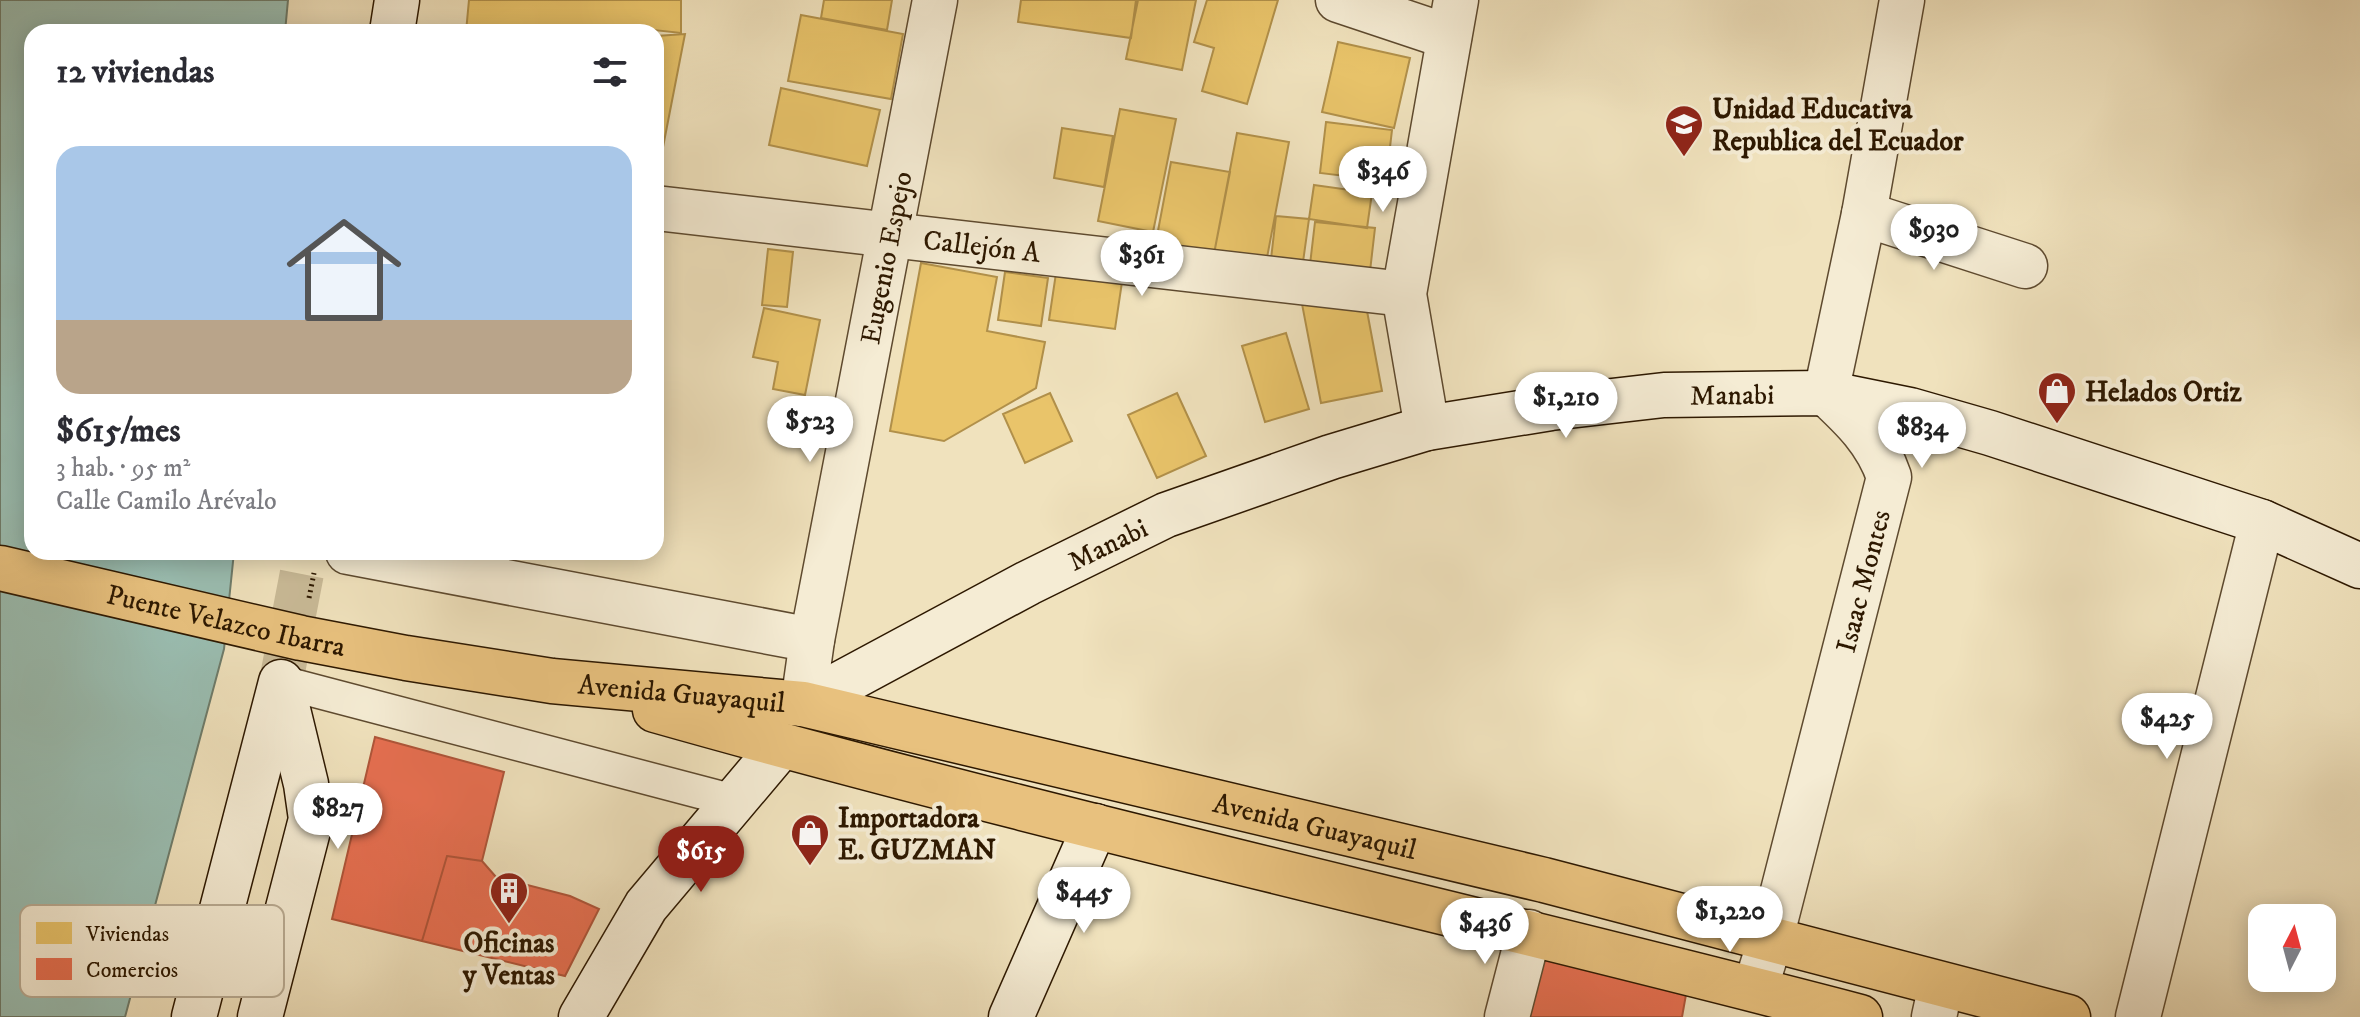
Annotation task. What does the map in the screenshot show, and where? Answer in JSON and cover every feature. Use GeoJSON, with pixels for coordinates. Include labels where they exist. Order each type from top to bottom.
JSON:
{"type":"FeatureCollection","features":[{"type":"Feature","properties":{"kind":"highway","name":"Puente Velazco Ibarra"},"geometry":{"type":"LineString","coordinates":[[0,568],[250,626],[406,658]]}},
{"type":"Feature","properties":{"kind":"highway","name":"Avenida Guayaquil"},"geometry":{"type":"LineString","coordinates":[[406,658],[552,681],[803,704],[1529,876],[1771,938],[1938,1001],[2068,1017]]}},
{"type":"Feature","properties":{"kind":"highway","name":"Avenida Guayaquil"},"geometry":{"type":"LineString","coordinates":[[552,681],[781,746],[1860,1017]]}},
{"type":"Feature","properties":{"kind":"street"},"geometry":{"type":"LineString","coordinates":[[393,24],[397,0]]}},
{"type":"Feature","properties":{"kind":"street","name":"Eugenio Espejo"},"geometry":{"type":"LineString","coordinates":[[803,704],[812,640],[935,0]]}},
{"type":"Feature","properties":{"kind":"street"},"geometry":{"type":"LineString","coordinates":[[1338,0],[1453,18],[1404,294],[1427,428]]}},
{"type":"Feature","properties":{"kind":"street"},"geometry":{"type":"LineString","coordinates":[[1826,393],[1864,214],[1902,0]]}},
{"type":"Feature","properties":{"kind":"street","name":"Callejón A"},"geometry":{"type":"LineString","coordinates":[[664,209],[1404,294]]}},
{"type":"Feature","properties":{"kind":"street"},"geometry":{"type":"LineString","coordinates":[[1864,214],[2025,266]]}},
{"type":"Feature","properties":{"kind":"street","name":"Manabi"},"geometry":{"type":"LineString","coordinates":[[803,704],[1001,597],[1166,515],[1331,457],[1427,428],[1551,408],[1664,395],[1826,393],[1910,410],[2262,522],[2360,566]]}},
{"type":"Feature","properties":{"kind":"street","name":"Isaac Montes"},"geometry":{"type":"LineString","coordinates":[[1755,989],[1771,938],[1889,477],[1873,442],[1826,393]]}},
{"type":"Feature","properties":{"kind":"street"},"geometry":{"type":"LineString","coordinates":[[2138,1017],[2262,522]]}},
{"type":"Feature","properties":{"kind":"street"},"geometry":{"type":"LineString","coordinates":[[390,560],[812,640]]}},
{"type":"Feature","properties":{"kind":"street"},"geometry":{"type":"LineString","coordinates":[[281,682],[734,801]]}},
{"type":"Feature","properties":{"kind":"street"},"geometry":{"type":"LineString","coordinates":[[223,905],[281,682]]}},
{"type":"Feature","properties":{"kind":"street"},"geometry":{"type":"LineString","coordinates":[[281,682],[306,784],[311,819],[284,924]]}},
{"type":"Feature","properties":{"kind":"street"},"geometry":{"type":"LineString","coordinates":[[581,1017],[646,906],[781,746]]}},
{"type":"Feature","properties":{"kind":"street"},"geometry":{"type":"LineString","coordinates":[[1011,1017],[1095,826]]}},
{"type":"Feature","properties":{"kind":"street"},"geometry":{"type":"LineString","coordinates":[[1507,1017],[1529,932]]}},
{"type":"Feature","properties":{"kind":"street"},"geometry":{"type":"LineString","coordinates":[[194,1017],[199,997]]}},
{"type":"Feature","properties":{"kind":"street"},"geometry":{"type":"LineString","coordinates":[[260,1017],[265,997]]}},
{"type":"Feature","properties":{"kind":"water"},"geometry":{"type":"Polygon","coordinates":[[[0,0],[288,0],[286,24],[24,24],[24,560],[233,560],[224,649],[155,905],[20,905],[20,997],[130,997],[125,1017],[0,1017],[0,0]]]}},
{"type":"Feature","properties":{"kind":"building: Viviendas"},"geometry":{"type":"Polygon","coordinates":[[[469,0],[681,0],[681,33],[664,31],[664,24],[467,24],[469,0]]]}},
{"type":"Feature","properties":{"kind":"building: Viviendas"},"geometry":{"type":"Polygon","coordinates":[[[824,0],[892,0],[887,30],[821,18],[824,0]]]}},
{"type":"Feature","properties":{"kind":"building: Viviendas"},"geometry":{"type":"Polygon","coordinates":[[[1021,0],[1136,0],[1131,38],[1018,22],[1021,0]]]}},
{"type":"Feature","properties":{"kind":"building: Viviendas"},"geometry":{"type":"Polygon","coordinates":[[[1138,0],[1196,0],[1182,70],[1126,59],[1138,0]]]}},
{"type":"Feature","properties":{"kind":"building: Viviendas"},"geometry":{"type":"Polygon","coordinates":[[[1207,0],[1278,0],[1247,104],[1202,91],[1214,48],[1194,42],[1207,0]]]}},
{"type":"Feature","properties":{"kind":"building: Viviendas"},"geometry":{"type":"Polygon","coordinates":[[[801,15],[903,34],[891,99],[788,81],[801,15]]]}},
{"type":"Feature","properties":{"kind":"building: Viviendas"},"geometry":{"type":"Polygon","coordinates":[[[685,34],[664,142],[664,35],[685,34]]]}},
{"type":"Feature","properties":{"kind":"building: Viviendas"},"geometry":{"type":"Polygon","coordinates":[[[1338,42],[1410,58],[1394,128],[1322,112],[1338,42]]]}},
{"type":"Feature","properties":{"kind":"building: Viviendas"},"geometry":{"type":"Polygon","coordinates":[[[781,88],[880,110],[867,166],[769,145],[781,88]]]}},
{"type":"Feature","properties":{"kind":"building: Viviendas"},"geometry":{"type":"Polygon","coordinates":[[[1120,109],[1176,119],[1153,232],[1098,221],[1120,109]]]}},
{"type":"Feature","properties":{"kind":"building: Viviendas"},"geometry":{"type":"Polygon","coordinates":[[[1326,122],[1392,130],[1386,181],[1320,173],[1326,122]]]}},
{"type":"Feature","properties":{"kind":"building: Viviendas"},"geometry":{"type":"Polygon","coordinates":[[[1062,128],[1113,136],[1104,187],[1054,178],[1062,128]]]}},
{"type":"Feature","properties":{"kind":"building: Viviendas"},"geometry":{"type":"Polygon","coordinates":[[[1237,133],[1289,142],[1265,268],[1213,259],[1237,133]]]}},
{"type":"Feature","properties":{"kind":"building: Viviendas"},"geometry":{"type":"Polygon","coordinates":[[[1171,162],[1230,172],[1213,259],[1154,252],[1171,162]]]}},
{"type":"Feature","properties":{"kind":"building: Viviendas"},"geometry":{"type":"Polygon","coordinates":[[[1314,185],[1372,193],[1367,228],[1309,219],[1314,185]]]}},
{"type":"Feature","properties":{"kind":"building: Viviendas"},"geometry":{"type":"Polygon","coordinates":[[[1276,216],[1309,219],[1303,262],[1271,259],[1276,216]]]}},
{"type":"Feature","properties":{"kind":"building: Viviendas"},"geometry":{"type":"Polygon","coordinates":[[[1315,222],[1375,228],[1369,280],[1309,273],[1315,222]]]}},
{"type":"Feature","properties":{"kind":"building: Viviendas"},"geometry":{"type":"Polygon","coordinates":[[[768,249],[793,252],[787,307],[762,305],[768,249]]]}},
{"type":"Feature","properties":{"kind":"building: Viviendas"},"geometry":{"type":"Polygon","coordinates":[[[921,263],[997,277],[987,331],[1045,342],[1036,388],[944,441],[890,431],[921,263]]]}},
{"type":"Feature","properties":{"kind":"building: Viviendas"},"geometry":{"type":"Polygon","coordinates":[[[1005,272],[1048,278],[1041,326],[998,320],[1005,272]]]}},
{"type":"Feature","properties":{"kind":"building: Viviendas"},"geometry":{"type":"Polygon","coordinates":[[[1056,273],[1122,282],[1115,329],[1049,320],[1056,273]]]}},
{"type":"Feature","properties":{"kind":"building: Viviendas"},"geometry":{"type":"Polygon","coordinates":[[[1302,304],[1367,311],[1382,391],[1321,403],[1302,304]]]}},
{"type":"Feature","properties":{"kind":"building: Viviendas"},"geometry":{"type":"Polygon","coordinates":[[[764,308],[820,320],[805,395],[773,389],[778,362],[753,357],[764,308]]]}},
{"type":"Feature","properties":{"kind":"building: Viviendas"},"geometry":{"type":"Polygon","coordinates":[[[1286,333],[1309,409],[1265,422],[1242,346],[1286,333]]]}},
{"type":"Feature","properties":{"kind":"building: Viviendas"},"geometry":{"type":"Polygon","coordinates":[[[1050,393],[1072,441],[1025,463],[1003,414],[1050,393]]]}},
{"type":"Feature","properties":{"kind":"building: Viviendas"},"geometry":{"type":"Polygon","coordinates":[[[1177,393],[1206,456],[1157,478],[1128,415],[1177,393]]]}},
{"type":"Feature","properties":{"kind":"building: Comercios"},"geometry":{"type":"Polygon","coordinates":[[[375,737],[504,772],[482,861],[447,856],[422,941],[332,919],[375,737]]]}},
{"type":"Feature","properties":{"kind":"building: Comercios","name":"Oficinas y Ventas"},"geometry":{"type":"Polygon","coordinates":[[[447,856],[482,861],[496,877],[570,896],[599,909],[565,976],[422,941],[447,856]]]}},
{"type":"Feature","properties":{"kind":"building: Comercios"},"geometry":{"type":"Polygon","coordinates":[[[1541,953],[1687,989],[1682,1017],[1524,1017],[1541,953]]]}},
{"type":"Feature","properties":{"kind":"tunnel"},"geometry":{"type":"LineString","coordinates":[[281,682],[304,560]]}},
{"type":"Feature","properties":{"kind":"place","name":"Unidad Educativa Republica del Ecuador"},"geometry":{"type":"Point","coordinates":[1684,158]}},
{"type":"Feature","properties":{"kind":"place","name":"Helados Ortiz"},"geometry":{"type":"Point","coordinates":[2057,425]}},
{"type":"Feature","properties":{"kind":"place","name":"Importadora E. GUZMAN"},"geometry":{"type":"Point","coordinates":[810,867]}},
{"type":"Feature","properties":{"kind":"place","name":"Oficinas y Ventas"},"geometry":{"type":"Point","coordinates":[509,925]}}]}
